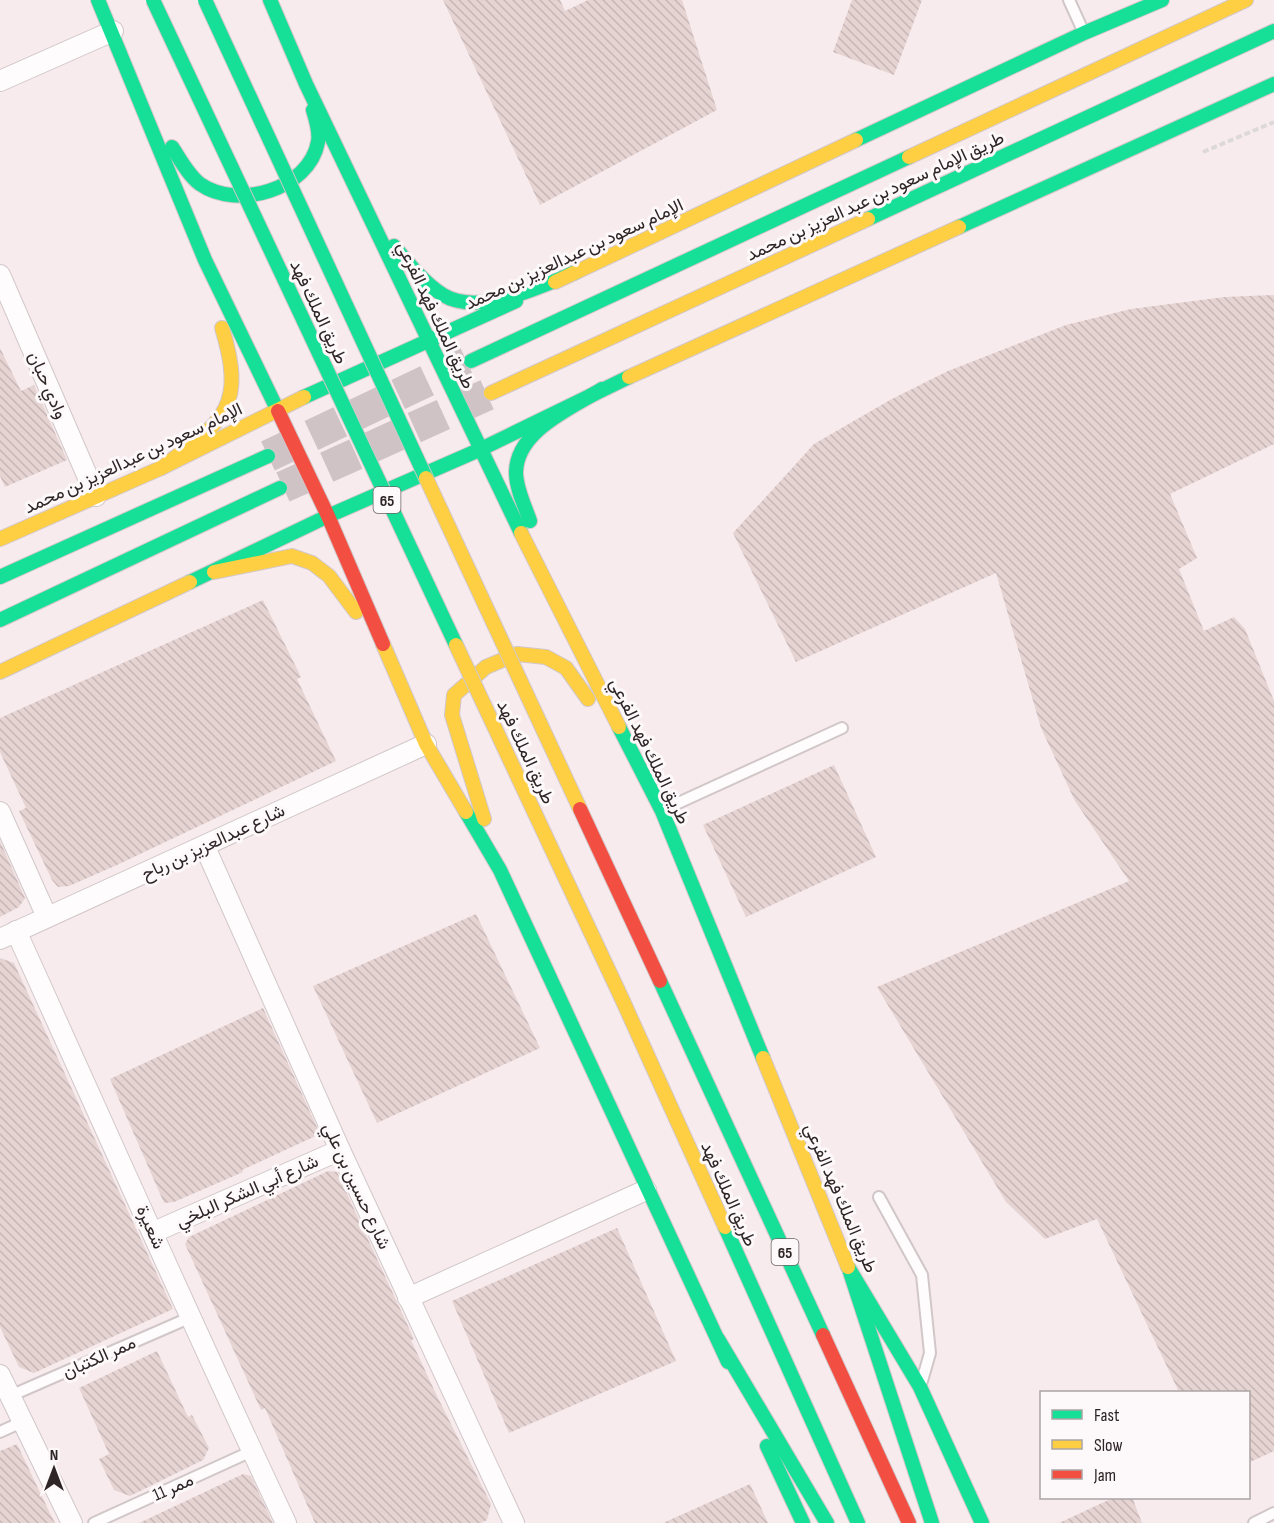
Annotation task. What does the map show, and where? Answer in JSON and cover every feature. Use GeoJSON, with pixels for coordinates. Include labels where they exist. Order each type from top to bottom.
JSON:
{"type":"FeatureCollection","features":[{"type":"Feature","properties":{"kind":"main road"},"geometry":{"type":"LineString","coordinates":[[98,0],[113,31],[205,260],[327,516],[426,744],[500,870],[646,1190],[803,1523]]}},
{"type":"Feature","properties":{"kind":"main road","name":"طريق الملك فهد"},"geometry":{"type":"LineString","coordinates":[[153,0],[622,999],[858,1523]]}},
{"type":"Feature","properties":{"kind":"main road","name":"طريق الملك فهد"},"geometry":{"type":"LineString","coordinates":[[205,0],[909,1523]]}},
{"type":"Feature","properties":{"kind":"main road","name":"طريق الملك فهد الفرعي"},"geometry":{"type":"LineString","coordinates":[[270,0],[306,84],[479,450],[662,811],[850,1272],[920,1387],[982,1523]]}},
{"type":"Feature","properties":{"kind":"main road","name":"الإمام سعود بن عبدالعزيز بن محمد"},"geometry":{"type":"LineString","coordinates":[[0,539],[161,468],[276,410],[429,342],[1084,33],[1162,0]]}},
{"type":"Feature","properties":{"kind":"main road","name":"طريق الإمام سعود بن عبد العزيز بن محمد"},"geometry":{"type":"LineString","coordinates":[[471,361],[1246,0]]}},
{"type":"Feature","properties":{"kind":"main road","name":"طريق الإمام سعود بن عبد العزيز بن محمد"},"geometry":{"type":"LineString","coordinates":[[491,393],[1274,32]]}},
{"type":"Feature","properties":{"kind":"main road"},"geometry":{"type":"LineString","coordinates":[[143,108],[200,184],[221,194],[245,197],[269,192],[290,181],[307,164],[318,143],[316,120],[306,84]]}},
{"type":"Feature","properties":{"kind":"main road"},"geometry":{"type":"LineString","coordinates":[[0,672],[214,572],[327,516],[479,450],[602,389],[1274,84]]}},
{"type":"Feature","properties":{"kind":"main road"},"geometry":{"type":"LineString","coordinates":[[369,216],[413,270],[450,299],[485,304],[576,272]]}},
{"type":"Feature","properties":{"kind":"main road"},"geometry":{"type":"LineString","coordinates":[[161,468],[218,423],[231,403],[233,370],[205,260]]}},
{"type":"Feature","properties":{"kind":"main road"},"geometry":{"type":"LineString","coordinates":[[553,596],[516,472],[519,452],[532,435],[602,389]]}},
{"type":"Feature","properties":{"kind":"main road"},"geometry":{"type":"LineString","coordinates":[[0,577],[268,456]]}},
{"type":"Feature","properties":{"kind":"main road"},"geometry":{"type":"LineString","coordinates":[[0,620],[280,488]]}},
{"type":"Feature","properties":{"kind":"main road"},"geometry":{"type":"LineString","coordinates":[[214,572],[292,556],[312,563],[329,576],[390,659]]}},
{"type":"Feature","properties":{"kind":"main road"},"geometry":{"type":"LineString","coordinates":[[500,870],[452,715],[454,695],[486,667],[517,654],[546,657],[566,668],[653,794]]}},
{"type":"Feature","properties":{"kind":"main road"},"geometry":{"type":"LineString","coordinates":[[850,1272],[932,1523]]}},
{"type":"Feature","properties":{"kind":"main road"},"geometry":{"type":"LineString","coordinates":[[718,1339],[827,1523]]}},
{"type":"Feature","properties":{"kind":"street"},"geometry":{"type":"LineString","coordinates":[[0,81],[113,31]]}},
{"type":"Feature","properties":{"kind":"street","name":"وادي حبان"},"geometry":{"type":"LineString","coordinates":[[0,275],[5,300],[96,496]]}},
{"type":"Feature","properties":{"kind":"street","name":"شارع عبدالعزيز بن رباح"},"geometry":{"type":"LineString","coordinates":[[8,935],[205,847],[426,744]]}},
{"type":"Feature","properties":{"kind":"street"},"geometry":{"type":"LineString","coordinates":[[0,812],[47,917]]}},
{"type":"Feature","properties":{"kind":"street","name":"شارع حسين بن علي"},"geometry":{"type":"LineString","coordinates":[[205,847],[340,1150],[514,1523]]}},
{"type":"Feature","properties":{"kind":"street","name":"شعيرة"},"geometry":{"type":"LineString","coordinates":[[8,935],[154,1232],[189,1318],[286,1523]]}},
{"type":"Feature","properties":{"kind":"street","name":"شارع أبي الشكر البلخي"},"geometry":{"type":"LineString","coordinates":[[154,1232],[340,1150]]}},
{"type":"Feature","properties":{"kind":"street"},"geometry":{"type":"LineString","coordinates":[[408,1298],[646,1190]]}},
{"type":"Feature","properties":{"kind":"street"},"geometry":{"type":"LineString","coordinates":[[0,1375],[72,1523]]}},
{"type":"Feature","properties":{"kind":"lane"},"geometry":{"type":"LineString","coordinates":[[1069,0],[1084,33]]}},
{"type":"Feature","properties":{"kind":"lane"},"geometry":{"type":"LineString","coordinates":[[662,811],[842,729]]}},
{"type":"Feature","properties":{"kind":"lane"},"geometry":{"type":"LineString","coordinates":[[879,1197],[922,1275],[930,1353],[920,1387]]}},
{"type":"Feature","properties":{"kind":"lane","name":"ممر الكتبان"},"geometry":{"type":"LineString","coordinates":[[10,1396],[189,1318]]}},
{"type":"Feature","properties":{"kind":"lane"},"geometry":{"type":"LineString","coordinates":[[0,1432],[22,1422]]}},
{"type":"Feature","properties":{"kind":"lane","name":"ممر 11"},"geometry":{"type":"LineString","coordinates":[[94,1523],[252,1451]]}},
{"type":"Feature","properties":{"kind":"lane"},"geometry":{"type":"LineString","coordinates":[[1254,1523],[1274,1513]]}},
{"type":"Feature","properties":{"kind":"path"},"geometry":{"type":"LineString","coordinates":[[1203,152],[1274,122]]}},
{"type":"Feature","properties":{"kind":"building"},"geometry":{"type":"Polygon","coordinates":[[[443,0],[560,0],[565,11],[588,0],[682,0],[717,110],[540,205],[443,0]]]}},
{"type":"Feature","properties":{"kind":"building"},"geometry":{"type":"Polygon","coordinates":[[[852,0],[922,0],[894,75],[833,52],[852,0]]]}},
{"type":"Feature","properties":{"kind":"building"},"geometry":{"type":"Polygon","coordinates":[[[1274,295],[1274,444],[1170,494],[1197,558],[1179,569],[1204,631],[1234,617],[1245,629],[1274,701],[1274,1451],[1250,1462],[1250,1391],[1179,1391],[1097,1219],[1045,1239],[1006,1202],[877,987],[1129,881],[1075,801],[1041,728],[996,573],[796,662],[733,533],[814,444],[890,400],[948,371],[1066,325],[1131,309],[1225,297],[1274,295]]]}},
{"type":"Feature","properties":{"kind":"building"},"geometry":{"type":"Polygon","coordinates":[[[0,348],[21,391],[34,385],[67,460],[5,487],[0,476],[0,348]]]}},
{"type":"Feature","properties":{"kind":"building"},"geometry":{"type":"Polygon","coordinates":[[[263,600],[301,677],[297,679],[336,761],[117,865],[69,886],[58,887],[52,880],[19,811],[26,808],[0,752],[0,718],[263,600]]]}},
{"type":"Feature","properties":{"kind":"building"},"geometry":{"type":"Polygon","coordinates":[[[834,765],[876,857],[746,917],[703,825],[834,765]]]}},
{"type":"Feature","properties":{"kind":"building"},"geometry":{"type":"Polygon","coordinates":[[[0,841],[25,898],[19,907],[0,917],[0,841]]]}},
{"type":"Feature","properties":{"kind":"building"},"geometry":{"type":"Polygon","coordinates":[[[476,914],[540,1048],[377,1123],[313,986],[476,914]]]}},
{"type":"Feature","properties":{"kind":"building"},"geometry":{"type":"Polygon","coordinates":[[[0,958],[14,963],[173,1309],[34,1373],[19,1367],[0,1327],[0,958]]]}},
{"type":"Feature","properties":{"kind":"building"},"geometry":{"type":"Polygon","coordinates":[[[263,1008],[320,1134],[242,1170],[243,1172],[174,1202],[164,1203],[110,1079],[263,1008]]]}},
{"type":"Feature","properties":{"kind":"building"},"geometry":{"type":"Polygon","coordinates":[[[328,1171],[337,1172],[414,1339],[411,1340],[491,1504],[487,1520],[481,1523],[315,1523],[265,1408],[261,1410],[185,1244],[189,1237],[328,1171]]]}},
{"type":"Feature","properties":{"kind":"building"},"geometry":{"type":"Polygon","coordinates":[[[617,1228],[676,1361],[509,1433],[452,1301],[617,1228]]]}},
{"type":"Feature","properties":{"kind":"building"},"geometry":{"type":"Polygon","coordinates":[[[157,1351],[188,1417],[192,1415],[209,1448],[203,1460],[130,1496],[114,1490],[99,1459],[109,1454],[79,1388],[157,1351]]]}},
{"type":"Feature","properties":{"kind":"building"},"geometry":{"type":"Polygon","coordinates":[[[17,1444],[55,1523],[0,1523],[0,1451],[17,1444]]]}},
{"type":"Feature","properties":{"kind":"building"},"geometry":{"type":"Polygon","coordinates":[[[243,1474],[251,1476],[273,1523],[139,1523],[243,1474]]]}},
{"type":"Feature","properties":{"kind":"building"},"geometry":{"type":"Polygon","coordinates":[[[750,1484],[768,1523],[663,1523],[750,1484]]]}},
{"type":"Feature","properties":{"kind":"building"},"geometry":{"type":"Polygon","coordinates":[[[1111,1499],[1133,1499],[1142,1523],[1059,1523],[1111,1499]]]}},
{"type":"Feature","properties":{"kind":"tunnel"},"geometry":{"type":"LineString","coordinates":[[268,456],[467,362]]}},
{"type":"Feature","properties":{"kind":"tunnel"},"geometry":{"type":"LineString","coordinates":[[283,487],[491,393]]}},
{"type":"Feature","properties":{"kind":"traffic: fast"},"geometry":{"type":"LineString","coordinates":[[98,0],[205,260],[278,411]]}},
{"type":"Feature","properties":{"kind":"traffic: fast"},"geometry":{"type":"LineString","coordinates":[[153,0],[456,645]]}},
{"type":"Feature","properties":{"kind":"traffic: fast"},"geometry":{"type":"LineString","coordinates":[[205,0],[426,478]]}},
{"type":"Feature","properties":{"kind":"traffic: fast"},"geometry":{"type":"LineString","coordinates":[[270,0],[306,84],[521,533]]}},
{"type":"Feature","properties":{"kind":"traffic: fast"},"geometry":{"type":"LineString","coordinates":[[856,140],[1084,33],[1162,0]]}},
{"type":"Feature","properties":{"kind":"traffic: fast"},"geometry":{"type":"LineString","coordinates":[[868,219],[1274,31]]}},
{"type":"Feature","properties":{"kind":"traffic: fast"},"geometry":{"type":"LineString","coordinates":[[959,227],[1274,84]]}},
{"type":"Feature","properties":{"kind":"traffic: fast"},"geometry":{"type":"LineString","coordinates":[[172,147],[196,180],[215,192],[251,195],[270,191],[301,172],[312,159],[318,142],[313,110]]}},
{"type":"Feature","properties":{"kind":"traffic: fast"},"geometry":{"type":"LineString","coordinates":[[471,361],[909,157]]}},
{"type":"Feature","properties":{"kind":"traffic: fast"},"geometry":{"type":"LineString","coordinates":[[394,246],[429,285],[443,295],[458,301],[474,303],[510,297],[576,272]]}},
{"type":"Feature","properties":{"kind":"traffic: fast"},"geometry":{"type":"LineString","coordinates":[[304,397],[516,301]]}},
{"type":"Feature","properties":{"kind":"traffic: fast"},"geometry":{"type":"LineString","coordinates":[[190,582],[328,516],[479,450],[629,377]]}},
{"type":"Feature","properties":{"kind":"traffic: fast"},"geometry":{"type":"LineString","coordinates":[[530,521],[516,478],[519,457],[526,444],[548,422],[602,389]]}},
{"type":"Feature","properties":{"kind":"traffic: fast"},"geometry":{"type":"LineString","coordinates":[[0,577],[268,456]]}},
{"type":"Feature","properties":{"kind":"traffic: fast"},"geometry":{"type":"LineString","coordinates":[[0,620],[280,488]]}},
{"type":"Feature","properties":{"kind":"traffic: fast"},"geometry":{"type":"LineString","coordinates":[[619,727],[662,811],[763,1058]]}},
{"type":"Feature","properties":{"kind":"traffic: fast"},"geometry":{"type":"LineString","coordinates":[[466,812],[500,870],[728,1362]]}},
{"type":"Feature","properties":{"kind":"traffic: fast"},"geometry":{"type":"LineString","coordinates":[[660,981],[823,1335]]}},
{"type":"Feature","properties":{"kind":"traffic: fast"},"geometry":{"type":"LineString","coordinates":[[725,1227],[858,1523]]}},
{"type":"Feature","properties":{"kind":"traffic: fast"},"geometry":{"type":"LineString","coordinates":[[848,1267],[920,1387],[982,1523]]}},
{"type":"Feature","properties":{"kind":"traffic: fast"},"geometry":{"type":"LineString","coordinates":[[850,1272],[932,1523]]}},
{"type":"Feature","properties":{"kind":"traffic: fast"},"geometry":{"type":"LineString","coordinates":[[718,1339],[827,1523]]}},
{"type":"Feature","properties":{"kind":"traffic: fast"},"geometry":{"type":"LineString","coordinates":[[767,1446],[803,1523]]}},
{"type":"Feature","properties":{"kind":"traffic: slow"},"geometry":{"type":"LineString","coordinates":[[909,157],[1246,0]]}},
{"type":"Feature","properties":{"kind":"traffic: slow"},"geometry":{"type":"LineString","coordinates":[[555,282],[856,140]]}},
{"type":"Feature","properties":{"kind":"traffic: slow"},"geometry":{"type":"LineString","coordinates":[[491,393],[868,219]]}},
{"type":"Feature","properties":{"kind":"traffic: slow"},"geometry":{"type":"LineString","coordinates":[[629,377],[959,227]]}},
{"type":"Feature","properties":{"kind":"traffic: slow"},"geometry":{"type":"LineString","coordinates":[[161,468],[200,438],[214,425],[224,411],[230,396],[232,378],[222,328]]}},
{"type":"Feature","properties":{"kind":"traffic: slow"},"geometry":{"type":"LineString","coordinates":[[0,539],[161,468],[304,397]]}},
{"type":"Feature","properties":{"kind":"traffic: slow"},"geometry":{"type":"LineString","coordinates":[[426,478],[580,809]]}},
{"type":"Feature","properties":{"kind":"traffic: slow"},"geometry":{"type":"LineString","coordinates":[[521,533],[619,727]]}},
{"type":"Feature","properties":{"kind":"traffic: slow"},"geometry":{"type":"LineString","coordinates":[[214,572],[292,556],[312,563],[329,576],[356,612]]}},
{"type":"Feature","properties":{"kind":"traffic: slow"},"geometry":{"type":"LineString","coordinates":[[0,672],[190,582]]}},
{"type":"Feature","properties":{"kind":"traffic: slow"},"geometry":{"type":"LineString","coordinates":[[383,644],[426,744],[466,812]]}},
{"type":"Feature","properties":{"kind":"traffic: slow"},"geometry":{"type":"LineString","coordinates":[[456,645],[622,999]]}},
{"type":"Feature","properties":{"kind":"traffic: slow"},"geometry":{"type":"LineString","coordinates":[[484,819],[452,715],[454,695],[486,667],[517,654],[546,657],[566,668],[588,699]]}},
{"type":"Feature","properties":{"kind":"traffic: slow"},"geometry":{"type":"LineString","coordinates":[[622,999],[725,1227]]}},
{"type":"Feature","properties":{"kind":"traffic: slow"},"geometry":{"type":"LineString","coordinates":[[763,1058],[848,1267]]}},
{"type":"Feature","properties":{"kind":"traffic: jam"},"geometry":{"type":"LineString","coordinates":[[278,411],[328,516],[383,644]]}},
{"type":"Feature","properties":{"kind":"traffic: jam"},"geometry":{"type":"LineString","coordinates":[[580,809],[660,981]]}},
{"type":"Feature","properties":{"kind":"traffic: jam"},"geometry":{"type":"LineString","coordinates":[[823,1335],[909,1523]]}}]}
